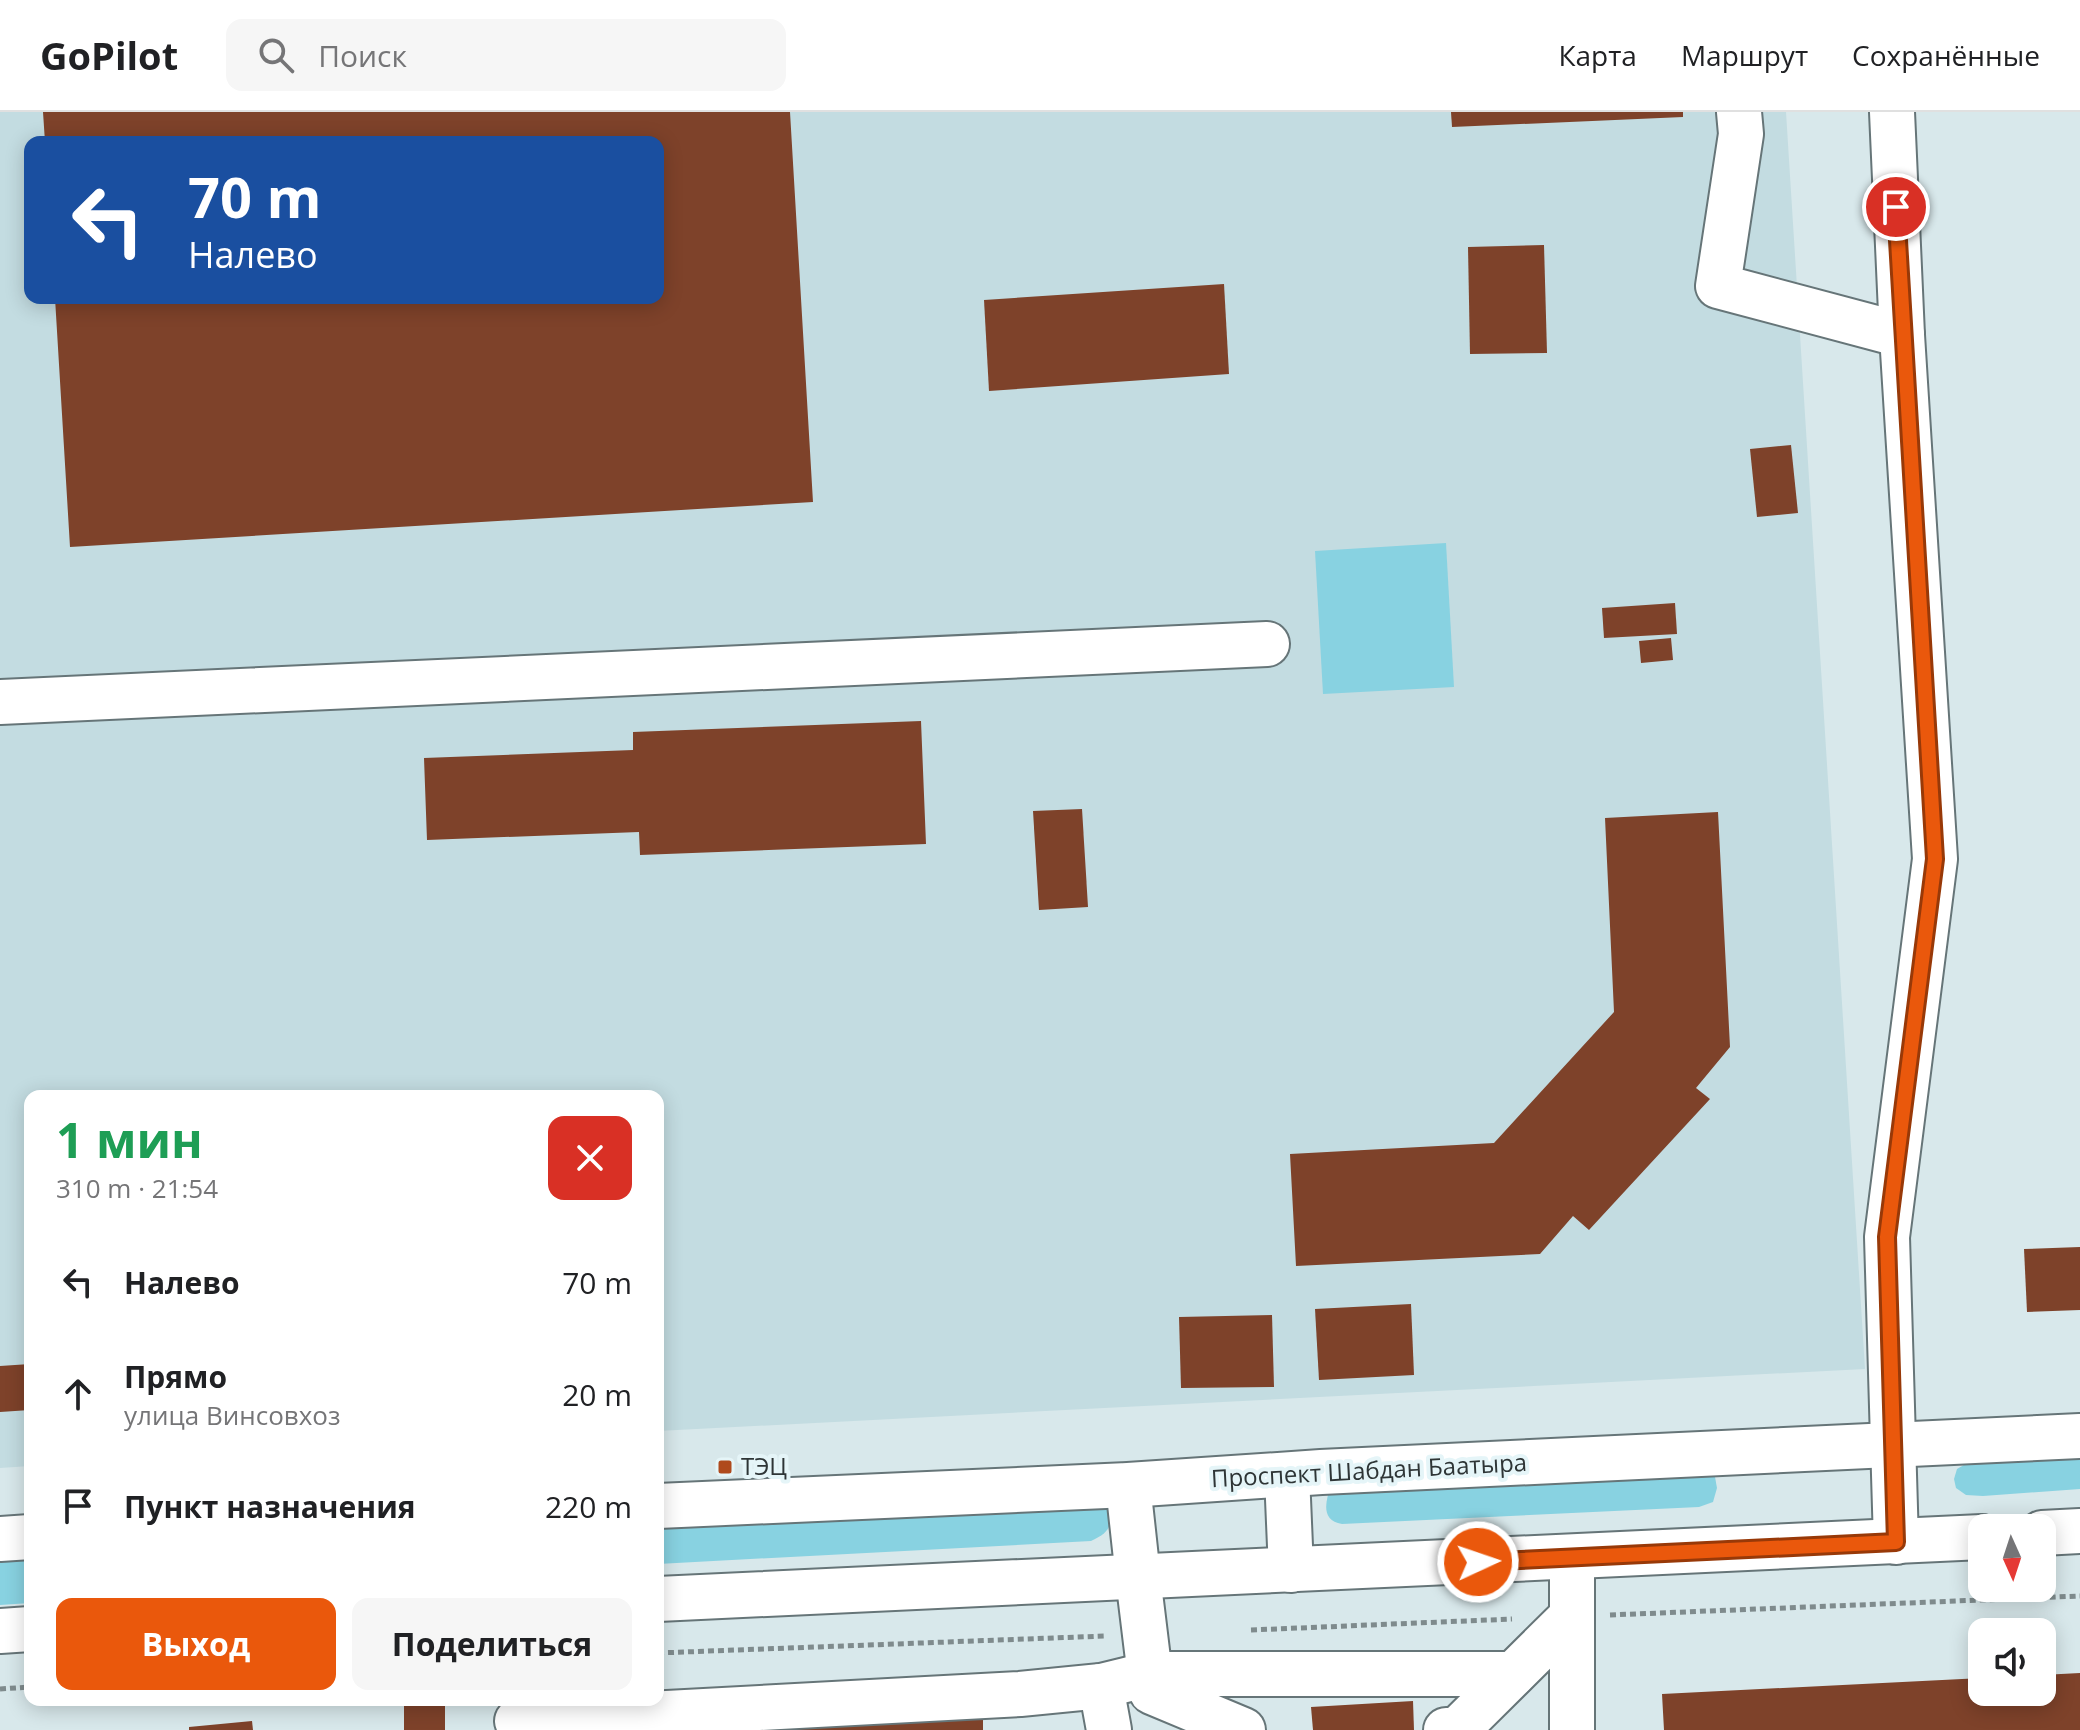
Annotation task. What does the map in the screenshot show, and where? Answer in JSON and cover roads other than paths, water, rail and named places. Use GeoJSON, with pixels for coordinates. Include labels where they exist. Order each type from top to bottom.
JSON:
{"type":"FeatureCollection","features":[{"type":"Feature","properties":{"kind":"main road"},"geometry":{"type":"LineString","coordinates":[[1739,112],[1741,134],[1718,286],[1902,335]]}},
{"type":"Feature","properties":{"kind":"main road"},"geometry":{"type":"LineString","coordinates":[[1892,112],[1902,335],[1935,859],[1887,1237],[1896,1542]]}},
{"type":"Feature","properties":{"kind":"main road"},"geometry":{"type":"LineString","coordinates":[[0,702],[1267,644]]}},
{"type":"Feature","properties":{"kind":"main road","name":"Проспект Шабдан Баатыра"},"geometry":{"type":"LineString","coordinates":[[664,1506],[2080,1436]]}},
{"type":"Feature","properties":{"kind":"main road"},"geometry":{"type":"LineString","coordinates":[[1287,1475],[1291,1570]]}},
{"type":"Feature","properties":{"kind":"main road"},"geometry":{"type":"LineString","coordinates":[[1128,1485],[1152,1692],[1243,1730]]}},
{"type":"Feature","properties":{"kind":"main road"},"geometry":{"type":"LineString","coordinates":[[2056,1532],[2080,1531]]}},
{"type":"Feature","properties":{"kind":"main road"},"geometry":{"type":"LineString","coordinates":[[0,1539],[24,1537]]}},
{"type":"Feature","properties":{"kind":"main road"},"geometry":{"type":"LineString","coordinates":[[664,1599],[1968,1538]]}},
{"type":"Feature","properties":{"kind":"main road"},"geometry":{"type":"LineString","coordinates":[[1572,1558],[1572,1730]]}},
{"type":"Feature","properties":{"kind":"main road"},"geometry":{"type":"LineString","coordinates":[[1446,1730],[1457,1730],[1571,1617]]}},
{"type":"Feature","properties":{"kind":"main road"},"geometry":{"type":"LineString","coordinates":[[0,1631],[24,1629]]}},
{"type":"Feature","properties":{"kind":"main road"},"geometry":{"type":"LineString","coordinates":[[517,1717],[1020,1712],[1101,1686],[1147,1654],[1513,1674]]}},
{"type":"Feature","properties":{"kind":"main road"},"geometry":{"type":"LineString","coordinates":[[1101,1686],[1110,1730]]}},
{"type":"Feature","properties":{"kind":"place","name":"ТЭЦ"},"geometry":{"type":"Point","coordinates":[725,1467]}}]}
